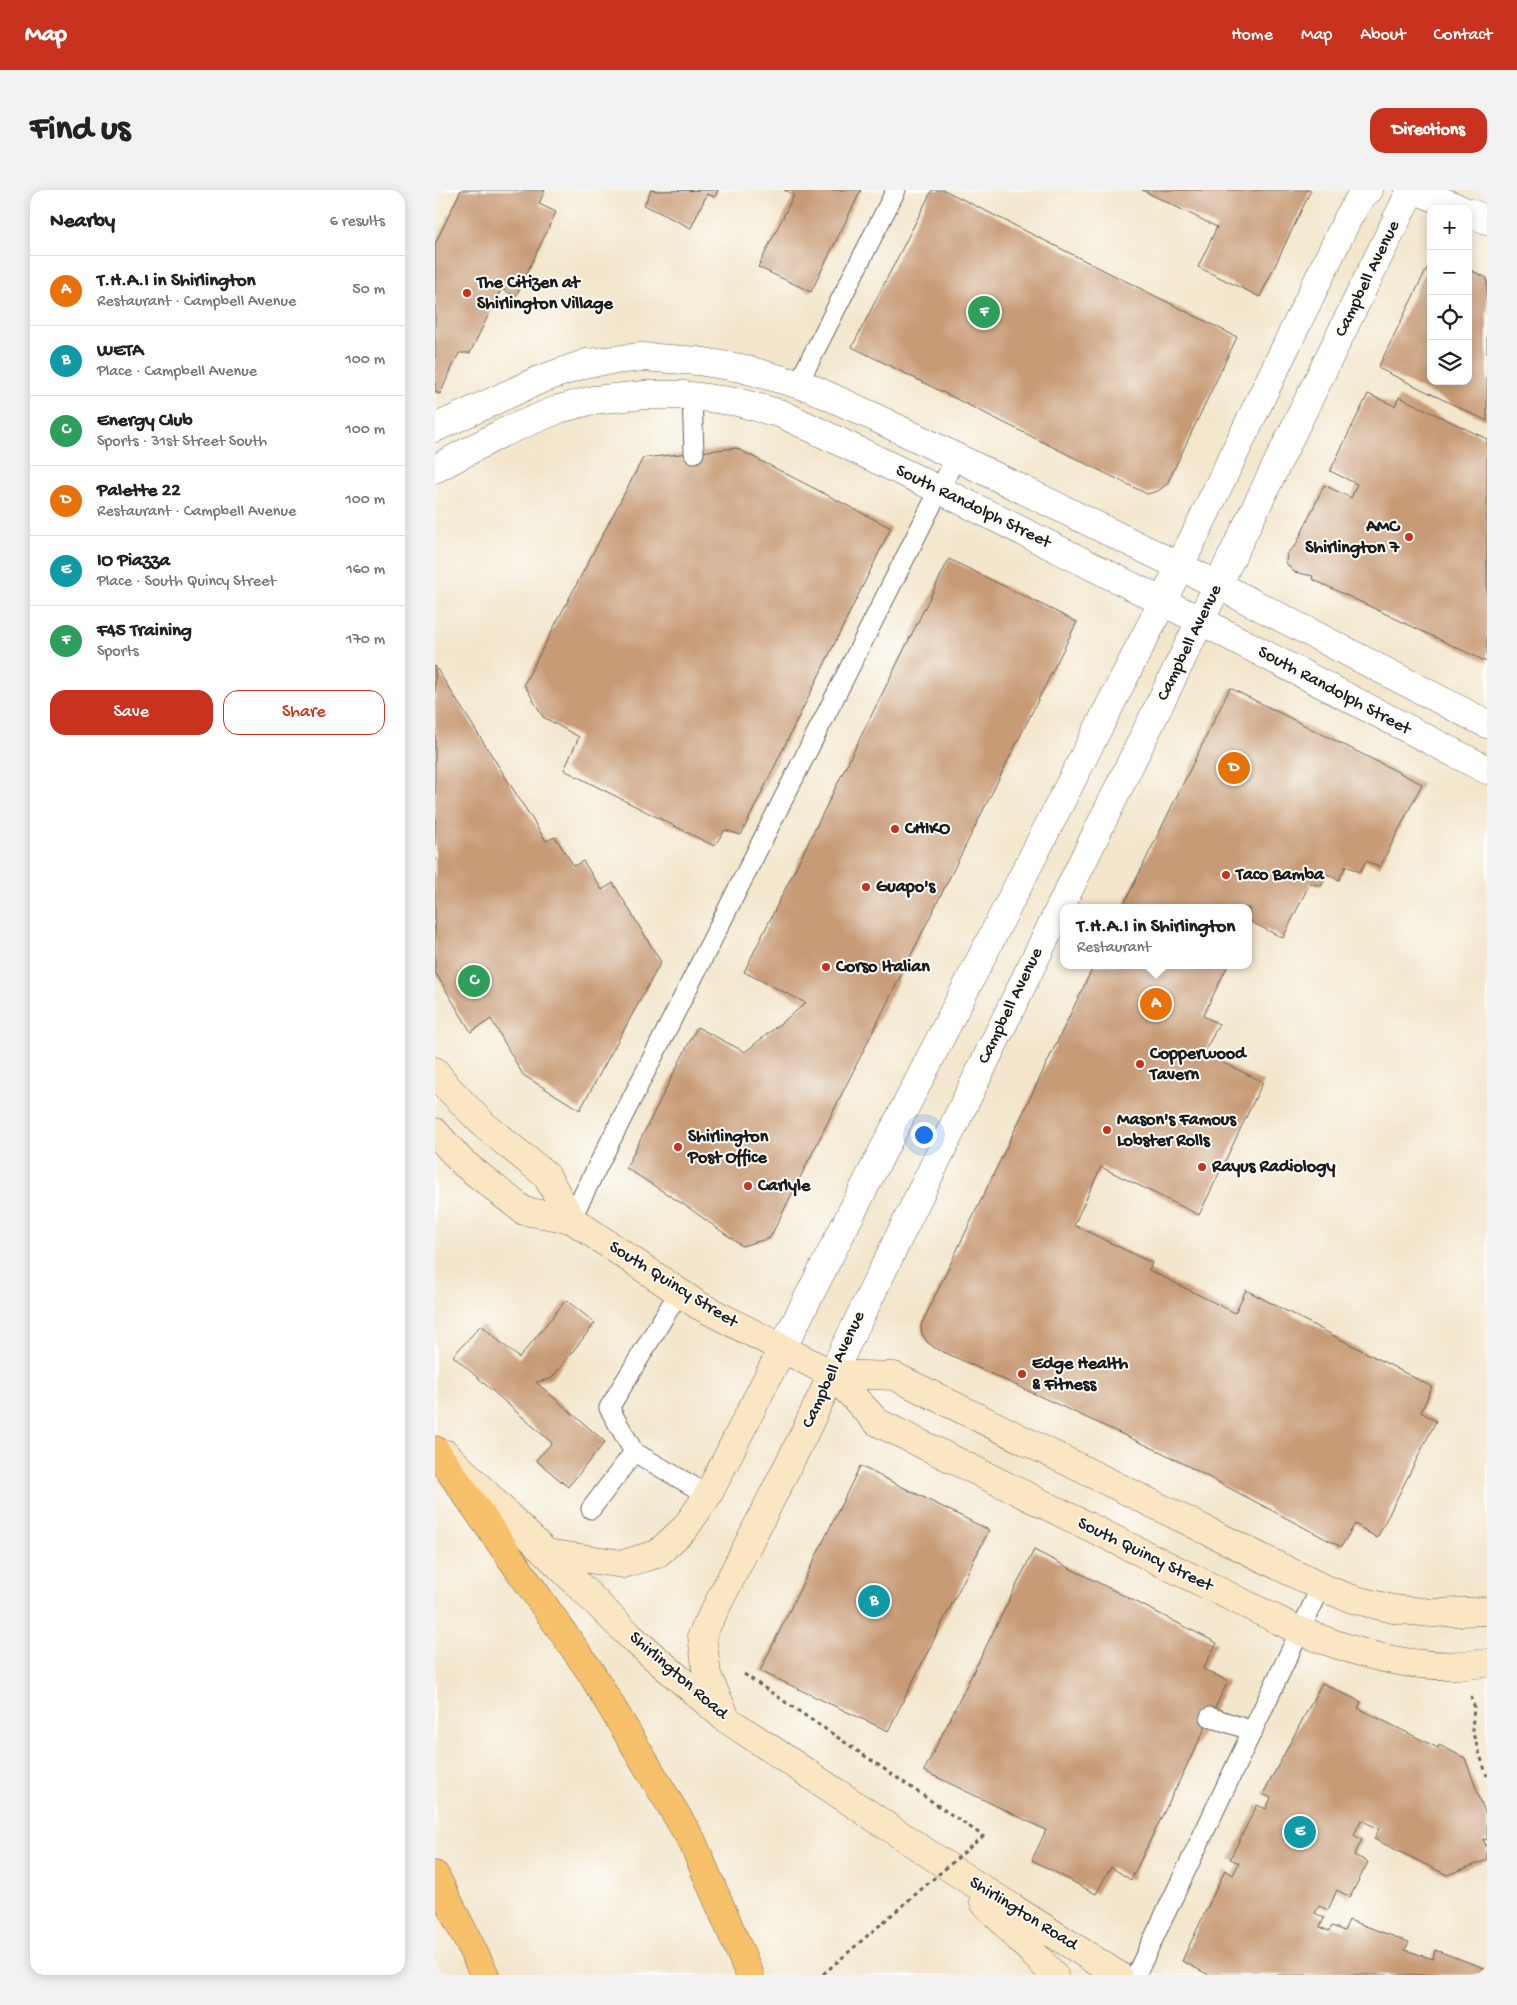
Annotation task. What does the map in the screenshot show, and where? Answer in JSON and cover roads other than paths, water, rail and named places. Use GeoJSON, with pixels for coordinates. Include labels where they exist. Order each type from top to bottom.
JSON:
{"type":"FeatureCollection","features":[{"type":"Feature","properties":{"kind":"highway"},"geometry":{"type":"LineString","coordinates":[[435,1450],[590,1671],[692,1841],[750,1975]]}},
{"type":"Feature","properties":{"kind":"highway"},"geometry":{"type":"LineString","coordinates":[[435,1875],[485,1975]]}},
{"type":"Feature","properties":{"kind":"street"},"geometry":{"type":"LineString","coordinates":[[546,1553],[623,1564],[657,1554],[685,1528],[708,1494],[1162,603],[1348,218],[1362,194],[1369,190]]}},
{"type":"Feature","properties":{"kind":"street","name":"Campbell Avenue"},"geometry":{"type":"LineString","coordinates":[[1062,904],[1411,190]]}},
{"type":"Feature","properties":{"kind":"street"},"geometry":{"type":"LineString","coordinates":[[1417,190],[1451,205]]}},
{"type":"Feature","properties":{"kind":"street"},"geometry":{"type":"LineString","coordinates":[[1472,214],[1487,220]]}},
{"type":"Feature","properties":{"kind":"street"},"geometry":{"type":"LineString","coordinates":[[435,428],[539,380],[587,363],[642,357],[698,361],[741,368],[798,384],[837,400],[1218,585],[1487,724]]}},
{"type":"Feature","properties":{"kind":"street","name":"South Randolph Street"},"geometry":{"type":"LineString","coordinates":[[435,469],[502,433],[559,409],[593,400],[645,395],[692,396],[737,402],[782,414],[940,490],[1201,621],[1487,770]]}},
{"type":"Feature","properties":{"kind":"street","name":"Campbell Avenue"},"geometry":{"type":"LineString","coordinates":[[727,1719],[707,1675],[702,1635],[804,1434],[831,1374],[1060,908]]}},
{"type":"Feature","properties":{"kind":"street"},"geometry":{"type":"LineString","coordinates":[[435,1071],[447,1087],[485,1126],[546,1175],[571,1219]]}},
{"type":"Feature","properties":{"kind":"street"},"geometry":{"type":"LineString","coordinates":[[435,1132],[462,1162],[524,1210],[571,1219]]}},
{"type":"Feature","properties":{"kind":"street","name":"South Quincy Street"},"geometry":{"type":"LineString","coordinates":[[571,1219],[698,1304],[831,1374],[877,1422],[1300,1632],[1349,1651],[1384,1659],[1453,1666],[1487,1663]]}},
{"type":"Feature","properties":{"kind":"street","name":"South Quincy Street"},"geometry":{"type":"LineString","coordinates":[[831,1374],[895,1376],[1321,1587],[1359,1601],[1393,1609],[1432,1613],[1487,1611]]}},
{"type":"Feature","properties":{"kind":"street","name":"Shirlington Road"},"geometry":{"type":"LineString","coordinates":[[435,1443],[631,1637],[727,1719],[953,1870],[1118,1975]]}},
{"type":"Feature","properties":{"kind":"street","name":"Shirlington Road"},"geometry":{"type":"LineString","coordinates":[[953,1870],[1054,1975]]}},
{"type":"Feature","properties":{"kind":"lane"},"geometry":{"type":"LineString","coordinates":[[798,384],[896,190]]}},
{"type":"Feature","properties":{"kind":"lane"},"geometry":{"type":"LineString","coordinates":[[692,396],[694,453]]}},
{"type":"Feature","properties":{"kind":"lane"},"geometry":{"type":"LineString","coordinates":[[571,1219],[956,457]]}},
{"type":"Feature","properties":{"kind":"lane"},"geometry":{"type":"LineString","coordinates":[[679,1292],[609,1408],[634,1452],[708,1494]]}},
{"type":"Feature","properties":{"kind":"lane"},"geometry":{"type":"LineString","coordinates":[[591,1509],[634,1452]]}},
{"type":"Feature","properties":{"kind":"lane"},"geometry":{"type":"LineString","coordinates":[[1136,1975],[1321,1587]]}},
{"type":"Feature","properties":{"kind":"lane"},"geometry":{"type":"LineString","coordinates":[[1210,1717],[1253,1731]]}},
{"type":"Feature","properties":{"kind":"place","name":"The Citizen at Shirlington Village"},"geometry":{"type":"Point","coordinates":[467,293]}},
{"type":"Feature","properties":{"kind":"place","name":"F45 Training"},"geometry":{"type":"Point","coordinates":[984,312]}},
{"type":"Feature","properties":{"kind":"place","name":"AMC Shirlington 7"},"geometry":{"type":"Point","coordinates":[1409,537]}},
{"type":"Feature","properties":{"kind":"place","name":"Palette 22"},"geometry":{"type":"Point","coordinates":[1234,768]}},
{"type":"Feature","properties":{"kind":"place","name":"CHIKO"},"geometry":{"type":"Point","coordinates":[895,829]}},
{"type":"Feature","properties":{"kind":"place","name":"Taco Bamba"},"geometry":{"type":"Point","coordinates":[1226,875]}},
{"type":"Feature","properties":{"kind":"place","name":"Guapo's"},"geometry":{"type":"Point","coordinates":[866,887]}},
{"type":"Feature","properties":{"kind":"place","name":"Corso Italian"},"geometry":{"type":"Point","coordinates":[826,967]}},
{"type":"Feature","properties":{"kind":"place","name":"Energy Club"},"geometry":{"type":"Point","coordinates":[474,981]}},
{"type":"Feature","properties":{"kind":"place","name":"T.H.A.I in Shirlington"},"geometry":{"type":"Point","coordinates":[1156,1004]}},
{"type":"Feature","properties":{"kind":"place","name":"Copperwood Tavern"},"geometry":{"type":"Point","coordinates":[1140,1064]}},
{"type":"Feature","properties":{"kind":"place","name":"Mason's Famous Lobster Rolls"},"geometry":{"type":"Point","coordinates":[1107,1130]}},
{"type":"Feature","properties":{"kind":"place","name":"Shirlington Post Office"},"geometry":{"type":"Point","coordinates":[678,1147]}},
{"type":"Feature","properties":{"kind":"place","name":"Rayus Radiology"},"geometry":{"type":"Point","coordinates":[1202,1167]}},
{"type":"Feature","properties":{"kind":"place","name":"Carlyle"},"geometry":{"type":"Point","coordinates":[748,1186]}},
{"type":"Feature","properties":{"kind":"place","name":"Edge Health & Fitness"},"geometry":{"type":"Point","coordinates":[1022,1374]}},
{"type":"Feature","properties":{"kind":"place","name":"WETA"},"geometry":{"type":"Point","coordinates":[874,1601]}},
{"type":"Feature","properties":{"kind":"place","name":"IO Piazza"},"geometry":{"type":"Point","coordinates":[1300,1832]}}]}
